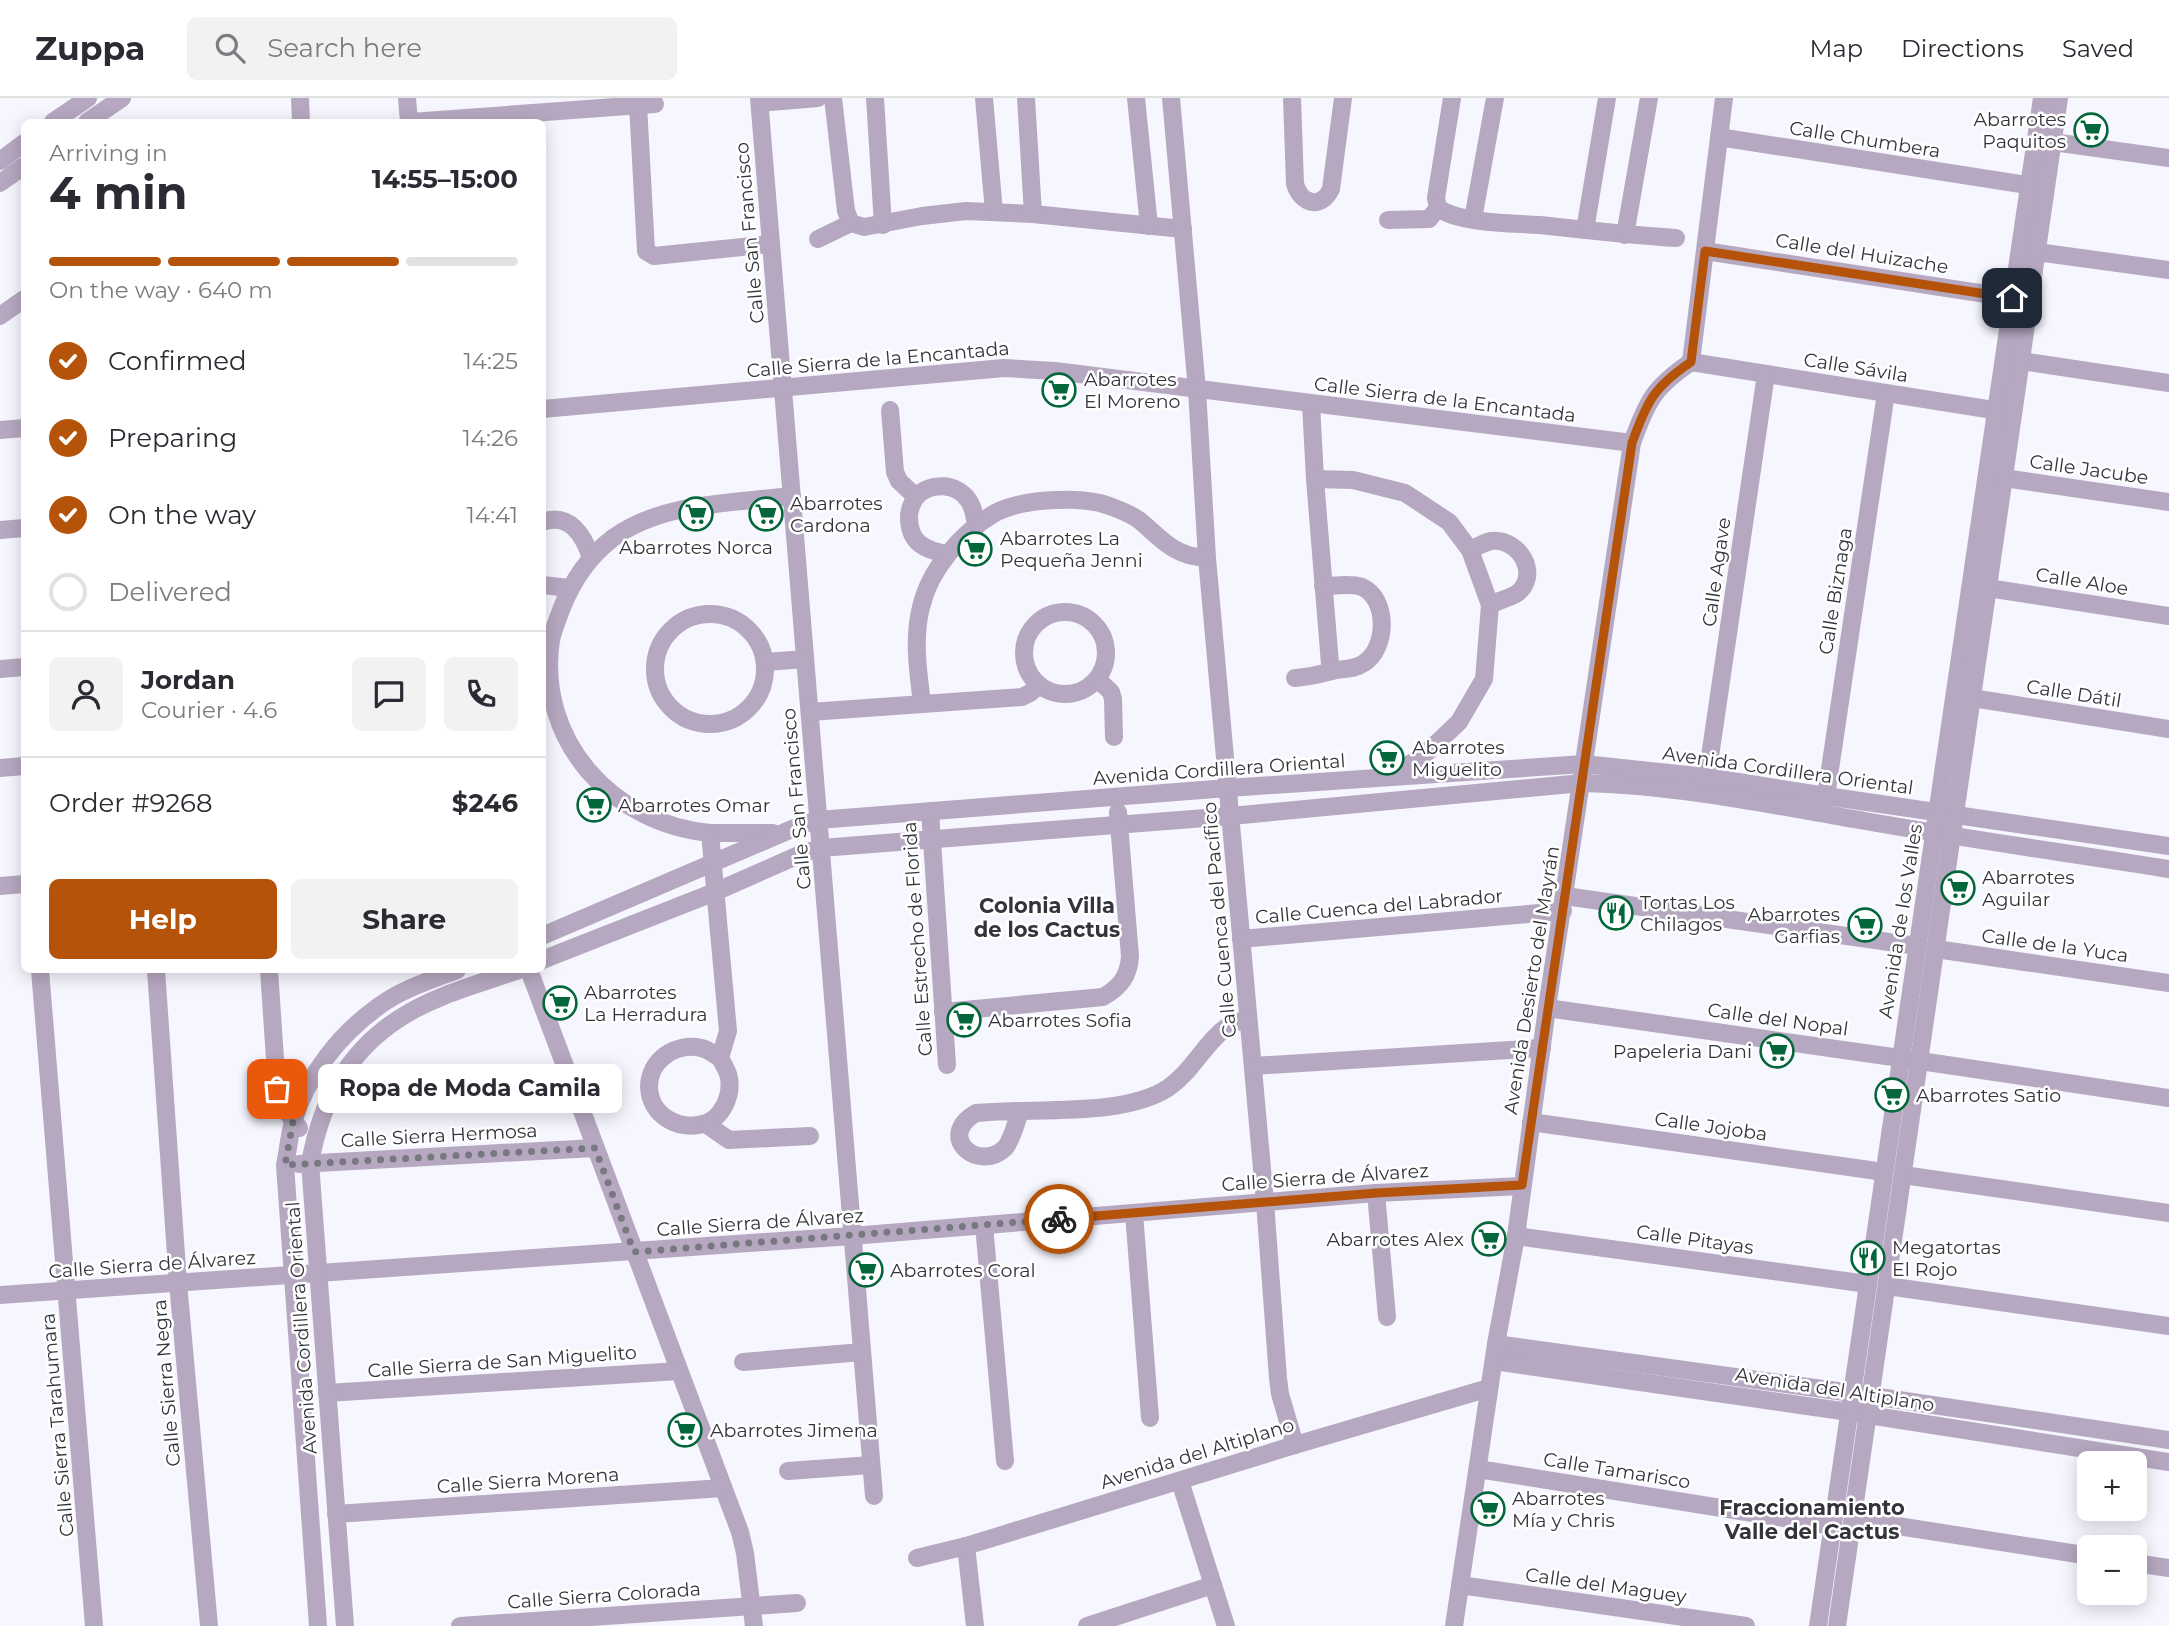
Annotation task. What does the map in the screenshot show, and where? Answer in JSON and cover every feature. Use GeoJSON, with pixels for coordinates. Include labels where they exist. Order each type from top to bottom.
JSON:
{"type":"FeatureCollection","features":[{"type":"Feature","properties":{"kind":"street"},"geometry":{"type":"LineString","coordinates":[[56,119],[68,105],[88,98]]}},
{"type":"Feature","properties":{"kind":"street"},"geometry":{"type":"LineString","coordinates":[[91,119],[122,98]]}},
{"type":"Feature","properties":{"kind":"street"},"geometry":{"type":"LineString","coordinates":[[300,98],[301,119]]}},
{"type":"Feature","properties":{"kind":"street"},"geometry":{"type":"LineString","coordinates":[[407,98],[410,119]]}},
{"type":"Feature","properties":{"kind":"street"},"geometry":{"type":"LineString","coordinates":[[760,100],[818,98]]}},
{"type":"Feature","properties":{"kind":"street"},"geometry":{"type":"LineString","coordinates":[[833,98],[846,211],[851,223]]}},
{"type":"Feature","properties":{"kind":"street"},"geometry":{"type":"LineString","coordinates":[[874,98],[883,225]]}},
{"type":"Feature","properties":{"kind":"street"},"geometry":{"type":"LineString","coordinates":[[984,98],[994,212]]}},
{"type":"Feature","properties":{"kind":"street"},"geometry":{"type":"LineString","coordinates":[[1026,98],[1033,215]]}},
{"type":"Feature","properties":{"kind":"street"},"geometry":{"type":"LineString","coordinates":[[1136,98],[1149,226]]}},
{"type":"Feature","properties":{"kind":"street","name":"Calle Cuenca del Pacífico"},"geometry":{"type":"LineString","coordinates":[[1171,98],[1197,390],[1207,558],[1265,1202],[1278,1378],[1294,1445]]}},
{"type":"Feature","properties":{"kind":"street"},"geometry":{"type":"LineString","coordinates":[[1292,98],[1294,184],[1298,195],[1307,201],[1321,202],[1327,198],[1331,189],[1343,98]]}},
{"type":"Feature","properties":{"kind":"street"},"geometry":{"type":"LineString","coordinates":[[1452,98],[1436,198],[1438,208],[1446,213],[1473,219],[1676,238]]}},
{"type":"Feature","properties":{"kind":"street"},"geometry":{"type":"LineString","coordinates":[[1473,219],[1495,98]]}},
{"type":"Feature","properties":{"kind":"street"},"geometry":{"type":"LineString","coordinates":[[1585,230],[1606,98]]}},
{"type":"Feature","properties":{"kind":"street"},"geometry":{"type":"LineString","coordinates":[[1625,235],[1649,98]]}},
{"type":"Feature","properties":{"kind":"street"},"geometry":{"type":"LineString","coordinates":[[1691,362],[1724,98]]}},
{"type":"Feature","properties":{"kind":"street","name":"Avenida de los Valles"},"geometry":{"type":"LineString","coordinates":[[1818,1626],[1917,946],[1943,834],[2005,411],[2021,361],[2037,252],[2042,98]]}},
{"type":"Feature","properties":{"kind":"street","name":"Avenida de los Valles"},"geometry":{"type":"LineString","coordinates":[[1946,814],[1972,698],[2004,478],[2012,298],[2038,187],[2053,142],[2059,98]]}},
{"type":"Feature","properties":{"kind":"street","name":"Calle San Francisco"},"geometry":{"type":"LineString","coordinates":[[760,100],[874,1496]]}},
{"type":"Feature","properties":{"kind":"street"},"geometry":{"type":"LineString","coordinates":[[490,119],[646,105],[646,251],[654,256],[771,244]]}},
{"type":"Feature","properties":{"kind":"street","name":"Calle Chumbera"},"geometry":{"type":"LineString","coordinates":[[1719,137],[2038,187]]}},
{"type":"Feature","properties":{"kind":"street"},"geometry":{"type":"LineString","coordinates":[[2053,142],[2169,158]]}},
{"type":"Feature","properties":{"kind":"street"},"geometry":{"type":"LineString","coordinates":[[0,183],[21,169],[4,158],[21,145]]}},
{"type":"Feature","properties":{"kind":"street"},"geometry":{"type":"LineString","coordinates":[[1388,220],[1429,219],[1438,208]]}},
{"type":"Feature","properties":{"kind":"street"},"geometry":{"type":"LineString","coordinates":[[818,239],[851,223],[864,227],[883,225],[955,212],[994,212],[1184,229]]}},
{"type":"Feature","properties":{"kind":"street","name":"Calle del Huizache"},"geometry":{"type":"LineString","coordinates":[[1705,251],[2012,298]]}},
{"type":"Feature","properties":{"kind":"street"},"geometry":{"type":"LineString","coordinates":[[2037,252],[2169,270]]}},
{"type":"Feature","properties":{"kind":"street"},"geometry":{"type":"LineString","coordinates":[[0,316],[21,301]]}},
{"type":"Feature","properties":{"kind":"street"},"geometry":{"type":"LineString","coordinates":[[2021,361],[2169,383]]}},
{"type":"Feature","properties":{"kind":"street","name":"Calle Sávila"},"geometry":{"type":"LineString","coordinates":[[1691,362],[2005,411]]}},
{"type":"Feature","properties":{"kind":"street","name":"Avenida Desierto del Mayrán"},"geometry":{"type":"LineString","coordinates":[[1454,1626],[1489,1388],[1516,1236],[1547,1008],[1632,443],[1644,409],[1657,388],[1691,362]]}},
{"type":"Feature","properties":{"kind":"street","name":"Calle Sierra de la Encantada"},"geometry":{"type":"LineString","coordinates":[[546,409],[1004,368],[1055,371],[1632,443]]}},
{"type":"Feature","properties":{"kind":"street","name":"Calle Agave"},"geometry":{"type":"LineString","coordinates":[[1707,777],[1766,374]]}},
{"type":"Feature","properties":{"kind":"street","name":"Calle Biznaga"},"geometry":{"type":"LineString","coordinates":[[1826,796],[1886,393]]}},
{"type":"Feature","properties":{"kind":"street"},"geometry":{"type":"LineString","coordinates":[[1311,404],[1330,664],[1335,670]]}},
{"type":"Feature","properties":{"kind":"street"},"geometry":{"type":"LineString","coordinates":[[890,410],[895,472],[899,481],[916,497]]}},
{"type":"Feature","properties":{"kind":"street"},"geometry":{"type":"LineString","coordinates":[[0,430],[21,428]]}},
{"type":"Feature","properties":{"kind":"street","name":"Calle Jacube"},"geometry":{"type":"LineString","coordinates":[[2004,478],[2169,502]]}},
{"type":"Feature","properties":{"kind":"street"},"geometry":{"type":"LineString","coordinates":[[1315,479],[1353,480],[1405,493],[1450,522],[1471,550],[1490,604],[1484,679],[1478,690],[1459,722],[1423,755],[1387,778]]}},
{"type":"Feature","properties":{"kind":"street"},"geometry":{"type":"LineString","coordinates":[[947,554],[930,551],[916,542],[909,528],[909,512],[916,497],[928,489],[942,486],[956,489],[968,498],[974,511],[976,527]]}},
{"type":"Feature","properties":{"kind":"street"},"geometry":{"type":"LineString","coordinates":[[782,833],[694,832],[656,822],[622,804],[592,776],[568,741],[555,711],[549,670],[551,637],[569,588],[591,558],[614,538],[642,521],[678,509],[792,496]]}},
{"type":"Feature","properties":{"kind":"street"},"geometry":{"type":"LineString","coordinates":[[922,703],[916,649],[921,607],[933,575],[947,554],[997,512],[1028,502],[1064,500],[1100,503],[1135,518],[1169,546],[1186,554],[1207,558]]}},
{"type":"Feature","properties":{"kind":"street"},"geometry":{"type":"LineString","coordinates":[[546,520],[563,520],[576,528],[585,540],[591,558]]}},
{"type":"Feature","properties":{"kind":"street"},"geometry":{"type":"LineString","coordinates":[[0,530],[21,528]]}},
{"type":"Feature","properties":{"kind":"street"},"geometry":{"type":"LineString","coordinates":[[1471,550],[1490,541],[1507,543],[1519,550],[1528,569],[1526,583],[1517,593],[1490,604]]}},
{"type":"Feature","properties":{"kind":"street"},"geometry":{"type":"LineString","coordinates":[[546,585],[569,588]]}},
{"type":"Feature","properties":{"kind":"street"},"geometry":{"type":"LineString","coordinates":[[1295,678],[1318,677],[1365,663],[1376,650],[1380,638],[1380,609],[1374,597],[1362,587],[1323,586]]}},
{"type":"Feature","properties":{"kind":"street","name":"Calle Aloe"},"geometry":{"type":"LineString","coordinates":[[1988,588],[2169,616]]}},
{"type":"Feature","properties":{"kind":"street"},"geometry":{"type":"LineString","coordinates":[[1060,612],[1077,613],[1091,621],[1101,633],[1106,648],[1105,665],[1097,679],[1085,689],[1069,694],[1053,692],[1039,685],[1028,673],[1023,657],[1025,641],[1032,627],[1045,617],[1060,612]]}},
{"type":"Feature","properties":{"kind":"street"},"geometry":{"type":"LineString","coordinates":[[704,614],[725,616],[745,625],[759,642],[766,663],[764,684],[754,703],[737,717],[717,724],[695,722],[676,712],[662,696],[655,675],[656,654],[667,635],[683,621],[704,614]]}},
{"type":"Feature","properties":{"kind":"street"},"geometry":{"type":"LineString","coordinates":[[766,663],[805,659]]}},
{"type":"Feature","properties":{"kind":"street"},"geometry":{"type":"LineString","coordinates":[[0,669],[21,667]]}},
{"type":"Feature","properties":{"kind":"street"},"geometry":{"type":"LineString","coordinates":[[1097,679],[1111,692],[1114,737]]}},
{"type":"Feature","properties":{"kind":"street"},"geometry":{"type":"LineString","coordinates":[[810,712],[1022,697],[1039,685]]}},
{"type":"Feature","properties":{"kind":"street","name":"Calle Dátil"},"geometry":{"type":"LineString","coordinates":[[1972,698],[2169,729]]}},
{"type":"Feature","properties":{"kind":"street","name":"Avenida Cordillera Oriental"},"geometry":{"type":"LineString","coordinates":[[546,934],[818,820],[1584,764],[1707,777],[2169,846]]}},
{"type":"Feature","properties":{"kind":"street"},"geometry":{"type":"LineString","coordinates":[[0,768],[21,766]]}},
{"type":"Feature","properties":{"kind":"street","name":"Avenida Cordillera Oriental"},"geometry":{"type":"LineString","coordinates":[[546,958],[821,848],[1231,816],[1582,783],[1665,789],[2169,869]]}},
{"type":"Feature","properties":{"kind":"street"},"geometry":{"type":"LineString","coordinates":[[943,1012],[1104,997],[1124,981],[1130,956],[1117,797]]}},
{"type":"Feature","properties":{"kind":"street","name":"Calle Estrecho de Florida"},"geometry":{"type":"LineString","coordinates":[[929,811],[947,1065]]}},
{"type":"Feature","properties":{"kind":"street"},"geometry":{"type":"LineString","coordinates":[[710,833],[727,1031],[720,1059]]}},
{"type":"Feature","properties":{"kind":"street","name":"Avenida de los Valles"},"geometry":{"type":"LineString","coordinates":[[1837,1626],[1936,949],[1943,834]]}},
{"type":"Feature","properties":{"kind":"street"},"geometry":{"type":"LineString","coordinates":[[0,886],[21,884]]}},
{"type":"Feature","properties":{"kind":"street"},"geometry":{"type":"LineString","coordinates":[[1564,904],[1917,946]]}},
{"type":"Feature","properties":{"kind":"street","name":"Calle Cuenca del Labrador"},"geometry":{"type":"LineString","coordinates":[[1241,939],[1564,904]]}},
{"type":"Feature","properties":{"kind":"street","name":"Calle de la Yuca"},"geometry":{"type":"LineString","coordinates":[[1936,949],[2169,983]]}},
{"type":"Feature","properties":{"kind":"street","name":"Calle Sierra Tarahumara"},"geometry":{"type":"LineString","coordinates":[[40,973],[94,1626]]}},
{"type":"Feature","properties":{"kind":"street","name":"Calle Sierra Negra"},"geometry":{"type":"LineString","coordinates":[[156,973],[178,1283],[209,1626]]}},
{"type":"Feature","properties":{"kind":"street"},"geometry":{"type":"LineString","coordinates":[[269,973],[277,1089],[283,1107],[313,1144]]}},
{"type":"Feature","properties":{"kind":"street","name":"Avenida Cordillera Oriental"},"geometry":{"type":"LineString","coordinates":[[318,1626],[285,1165],[293,1122],[306,1091],[326,1057],[349,1031],[380,1005],[449,973]]}},
{"type":"Feature","properties":{"kind":"street","name":"Avenida Cordillera Oriental"},"geometry":{"type":"LineString","coordinates":[[345,1626],[310,1163],[313,1144],[328,1098],[350,1063],[374,1037],[401,1017],[436,999],[510,973]]}},
{"type":"Feature","properties":{"kind":"street"},"geometry":{"type":"LineString","coordinates":[[530,973],[740,1532],[754,1626]]}},
{"type":"Feature","properties":{"kind":"street","name":"Calle del Nopal"},"geometry":{"type":"LineString","coordinates":[[1547,1008],[2169,1098]]}},
{"type":"Feature","properties":{"kind":"street"},"geometry":{"type":"LineString","coordinates":[[1020,1112],[1115,1106],[1142,1100],[1166,1089],[1186,1074],[1218,1035],[1230,1025],[1248,1018]]}},
{"type":"Feature","properties":{"kind":"street"},"geometry":{"type":"LineString","coordinates":[[684,1046],[703,1048],[720,1059],[729,1075],[730,1095],[721,1112],[706,1124],[687,1127],[668,1121],[654,1107],[649,1088],[653,1069],[666,1054],[684,1046]]}},
{"type":"Feature","properties":{"kind":"street"},"geometry":{"type":"LineString","coordinates":[[1252,1066],[1542,1048]]}},
{"type":"Feature","properties":{"kind":"street","name":"Calle Jojoba"},"geometry":{"type":"LineString","coordinates":[[1531,1122],[1884,1172]]}},
{"type":"Feature","properties":{"kind":"street"},"geometry":{"type":"LineString","coordinates":[[706,1124],[729,1140],[810,1136]]}},
{"type":"Feature","properties":{"kind":"street","name":"Calle Sierra Hermosa"},"geometry":{"type":"LineString","coordinates":[[285,1165],[595,1148]]}},
{"type":"Feature","properties":{"kind":"street"},"geometry":{"type":"LineString","coordinates":[[1903,1175],[2169,1213]]}},
{"type":"Feature","properties":{"kind":"street","name":"Calle Sierra de Álvarez"},"geometry":{"type":"LineString","coordinates":[[0,1295],[634,1252],[1376,1193],[1522,1185]]}},
{"type":"Feature","properties":{"kind":"street"},"geometry":{"type":"LineString","coordinates":[[1376,1193],[1387,1317]]}},
{"type":"Feature","properties":{"kind":"street"},"geometry":{"type":"LineString","coordinates":[[1134,1213],[1150,1418]]}},
{"type":"Feature","properties":{"kind":"street"},"geometry":{"type":"LineString","coordinates":[[984,1225],[1005,1461]]}},
{"type":"Feature","properties":{"kind":"street","name":"Calle Pitayas"},"geometry":{"type":"LineString","coordinates":[[1516,1236],[1868,1284]]}},
{"type":"Feature","properties":{"kind":"street"},"geometry":{"type":"LineString","coordinates":[[1887,1286],[2169,1326]]}},
{"type":"Feature","properties":{"kind":"street"},"geometry":{"type":"LineString","coordinates":[[743,1362],[862,1352]]}},
{"type":"Feature","properties":{"kind":"street","name":"Avenida del Altiplano"},"geometry":{"type":"LineString","coordinates":[[1495,1353],[1852,1393],[2169,1440]]}},
{"type":"Feature","properties":{"kind":"street","name":"Avenida del Altiplano"},"geometry":{"type":"LineString","coordinates":[[1495,1353],[2169,1462]]}},
{"type":"Feature","properties":{"kind":"street","name":"Calle Sierra de San Miguelito"},"geometry":{"type":"LineString","coordinates":[[327,1393],[679,1371]]}},
{"type":"Feature","properties":{"kind":"street","name":"Avenida del Altiplano"},"geometry":{"type":"LineString","coordinates":[[917,1558],[966,1546],[1489,1388]]}},
{"type":"Feature","properties":{"kind":"street"},"geometry":{"type":"LineString","coordinates":[[788,1471],[871,1465]]}},
{"type":"Feature","properties":{"kind":"street","name":"Calle Tamarisco"},"geometry":{"type":"LineString","coordinates":[[1478,1469],[1833,1526]]}},
{"type":"Feature","properties":{"kind":"street"},"geometry":{"type":"LineString","coordinates":[[1180,1481],[1226,1626]]}},
{"type":"Feature","properties":{"kind":"street","name":"Calle Sierra Morena"},"geometry":{"type":"LineString","coordinates":[[336,1514],[723,1488]]}},
{"type":"Feature","properties":{"kind":"street"},"geometry":{"type":"LineString","coordinates":[[1853,1519],[2077,1554]]}},
{"type":"Feature","properties":{"kind":"street"},"geometry":{"type":"LineString","coordinates":[[966,1546],[975,1626]]}},
{"type":"Feature","properties":{"kind":"street"},"geometry":{"type":"LineString","coordinates":[[2147,1565],[2169,1568]]}},
{"type":"Feature","properties":{"kind":"street"},"geometry":{"type":"LineString","coordinates":[[1087,1626],[1213,1585]]}},
{"type":"Feature","properties":{"kind":"street","name":"Calle del Maguey"},"geometry":{"type":"LineString","coordinates":[[1460,1585],[1746,1626]]}},
{"type":"Feature","properties":{"kind":"street","name":"Calle Sierra Colorada"},"geometry":{"type":"LineString","coordinates":[[460,1626],[797,1604]]}},
{"type":"Feature","properties":{"kind":"way so far"},"geometry":{"type":"LineString","coordinates":[[277,1089],[283,1107],[293,1122],[285,1165],[595,1148],[634,1252],[1059,1219]]}},
{"type":"Feature","properties":{"kind":"place","name":"Abarrotes Paquitos"},"geometry":{"type":"Point","coordinates":[2091,130]}},
{"type":"Feature","properties":{"kind":"place","name":"Abarrotes El Moreno"},"geometry":{"type":"Point","coordinates":[1059,390]}},
{"type":"Feature","properties":{"kind":"place","name":"Abarrotes Norca"},"geometry":{"type":"Point","coordinates":[696,514]}},
{"type":"Feature","properties":{"kind":"place","name":"Abarrotes Cardona"},"geometry":{"type":"Point","coordinates":[766,514]}},
{"type":"Feature","properties":{"kind":"place","name":"Abarrotes La Pequeña Jenni"},"geometry":{"type":"Point","coordinates":[975,549]}},
{"type":"Feature","properties":{"kind":"place","name":"Abarrotes Miguelito"},"geometry":{"type":"Point","coordinates":[1387,758]}},
{"type":"Feature","properties":{"kind":"place","name":"Abarrotes Omar"},"geometry":{"type":"Point","coordinates":[594,805]}},
{"type":"Feature","properties":{"kind":"place","name":"Abarrotes Aguilar"},"geometry":{"type":"Point","coordinates":[1958,888]}},
{"type":"Feature","properties":{"kind":"place","name":"Tortas Los Chilagos"},"geometry":{"type":"Point","coordinates":[1616,913]}},
{"type":"Feature","properties":{"kind":"place","name":"Abarrotes Garfias"},"geometry":{"type":"Point","coordinates":[1865,925]}},
{"type":"Feature","properties":{"kind":"place","name":"Abarrotes La Herradura"},"geometry":{"type":"Point","coordinates":[560,1003]}},
{"type":"Feature","properties":{"kind":"place","name":"Abarrotes Sofia"},"geometry":{"type":"Point","coordinates":[964,1020]}},
{"type":"Feature","properties":{"kind":"place","name":"Papeleria Dani"},"geometry":{"type":"Point","coordinates":[1777,1051]}},
{"type":"Feature","properties":{"kind":"place","name":"Ropa de Moda Camila"},"geometry":{"type":"Point","coordinates":[277,1089]}},
{"type":"Feature","properties":{"kind":"place","name":"Abarrotes Satio"},"geometry":{"type":"Point","coordinates":[1892,1095]}},
{"type":"Feature","properties":{"kind":"place","name":"Abarrotes Alex"},"geometry":{"type":"Point","coordinates":[1489,1239]}},
{"type":"Feature","properties":{"kind":"place","name":"Megatortas El Rojo"},"geometry":{"type":"Point","coordinates":[1868,1258]}},
{"type":"Feature","properties":{"kind":"place","name":"Abarrotes Coral"},"geometry":{"type":"Point","coordinates":[866,1270]}},
{"type":"Feature","properties":{"kind":"place","name":"Abarrotes Jimena"},"geometry":{"type":"Point","coordinates":[685,1430]}},
{"type":"Feature","properties":{"kind":"place","name":"Abarrotes Mía y Chris"},"geometry":{"type":"Point","coordinates":[1488,1509]}},
{"type":"Feature","properties":{"kind":"district","name":"Colonia Villa de los Cactus"},"geometry":{"type":"Point","coordinates":[1047,918]}},
{"type":"Feature","properties":{"kind":"district","name":"Fraccionamiento Valle del Cactus"},"geometry":{"type":"Point","coordinates":[1812,1520]}},
{"type":"Feature","properties":{"kind":"route"},"geometry":{"type":"LineString","coordinates":[[1059,1219],[1376,1193],[1522,1185],[1632,443],[1644,409],[1657,388],[1691,362],[1705,251],[2012,298]]}}]}
